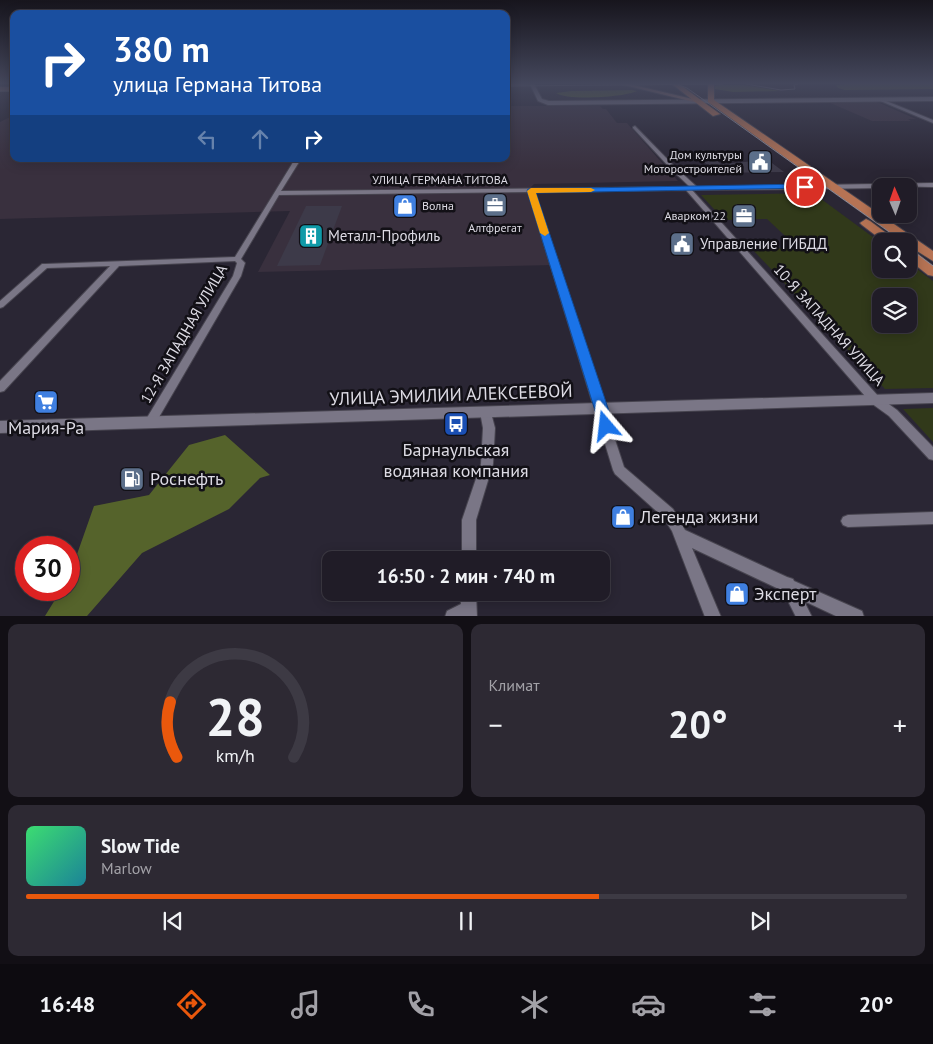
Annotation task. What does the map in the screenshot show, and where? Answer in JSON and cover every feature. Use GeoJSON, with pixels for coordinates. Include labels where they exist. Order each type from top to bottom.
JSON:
{"type":"FeatureCollection","features":[{"type":"Feature","properties":{"kind":"main road"},"geometry":{"type":"LineString","coordinates":[[714,113],[880,233]]}},
{"type":"Feature","properties":{"kind":"main road"},"geometry":{"type":"LineString","coordinates":[[727,113],[933,257]]}},
{"type":"Feature","properties":{"kind":"main road"},"geometry":{"type":"LineString","coordinates":[[917,260],[933,272]]}},
{"type":"Feature","properties":{"kind":"street"},"geometry":{"type":"LineString","coordinates":[[911,113],[933,122]]}},
{"type":"Feature","properties":{"kind":"street","name":"10-Я ЗАПАДНАЯ УЛИЦА"},"geometry":{"type":"LineString","coordinates":[[634,127],[692,189],[875,400],[893,413],[933,455]]}},
{"type":"Feature","properties":{"kind":"street","name":"12-Я ЗАПАДНАЯ УЛИЦА"},"geometry":{"type":"LineString","coordinates":[[151,422],[237,276],[241,263],[237,259],[296,162]]}},
{"type":"Feature","properties":{"kind":"street","name":"УЛИЦА ГЕРМАНА ТИТОВА"},"geometry":{"type":"LineString","coordinates":[[276,193],[933,185]]}},
{"type":"Feature","properties":{"kind":"street"},"geometry":{"type":"LineString","coordinates":[[531,191],[620,470],[668,512],[680,535],[713,616]]}},
{"type":"Feature","properties":{"kind":"street"},"geometry":{"type":"LineString","coordinates":[[0,306],[45,266],[116,265],[159,261],[237,259]]}},
{"type":"Feature","properties":{"kind":"street"},"geometry":{"type":"LineString","coordinates":[[0,388],[116,265]]}},
{"type":"Feature","properties":{"kind":"street","name":"УЛИЦА ЭМИЛИИ АЛЕКСЕЕВОЙ"},"geometry":{"type":"LineString","coordinates":[[0,427],[933,398]]}},
{"type":"Feature","properties":{"kind":"street"},"geometry":{"type":"LineString","coordinates":[[469,551],[469,520],[487,464],[489,428],[486,412]]}},
{"type":"Feature","properties":{"kind":"street"},"geometry":{"type":"LineString","coordinates":[[848,521],[933,518]]}},
{"type":"Feature","properties":{"kind":"street"},"geometry":{"type":"LineString","coordinates":[[680,535],[856,616]]}},
{"type":"Feature","properties":{"kind":"street"},"geometry":{"type":"LineString","coordinates":[[788,584],[804,616]]}},
{"type":"Feature","properties":{"kind":"street"},"geometry":{"type":"LineString","coordinates":[[453,616],[469,606]]}},
{"type":"Feature","properties":{"kind":"shaded area"},"geometry":{"type":"Polygon","coordinates":[[[510,113],[609,113],[617,123],[627,123],[678,181],[534,184],[530,188],[554,265],[258,272],[290,211],[0,219],[0,122],[10,117],[10,162],[510,162],[510,113]]]}},
{"type":"Feature","properties":{"kind":"shaded area"},"geometry":{"type":"Polygon","coordinates":[[[853,113],[902,113],[916,119],[908,119],[911,121],[872,121],[853,113]]]}},
{"type":"Feature","properties":{"kind":"green space"},"geometry":{"type":"Polygon","coordinates":[[[813,193],[872,236],[872,278],[917,278],[917,269],[933,281],[933,388],[885,389],[752,249],[798,248],[767,219],[724,220],[701,195],[813,193]]]}},
{"type":"Feature","properties":{"kind":"green space"},"geometry":{"type":"Polygon","coordinates":[[[933,408],[933,442],[903,409],[933,408]]]}},
{"type":"Feature","properties":{"kind":"green space"},"geometry":{"type":"Polygon","coordinates":[[[225,435],[270,475],[260,478],[229,509],[142,553],[87,616],[45,616],[54,601],[80,601],[80,546],[94,506],[149,495],[189,445],[225,435]]]}},
{"type":"Feature","properties":{"kind":"building","name":"Дом культуры Моторостроителей"},"geometry":{"type":"Polygon","coordinates":[[[694,153],[708,153],[721,164],[768,160],[784,172],[716,173],[694,153]]]}},
{"type":"Feature","properties":{"kind":"building","name":"Металл-Профиль"},"geometry":{"type":"Polygon","coordinates":[[[306,206],[342,206],[320,265],[277,266],[306,206]]]}},
{"type":"Feature","properties":{"kind":"tram line"},"geometry":{"type":"LineString","coordinates":[[722,113],[891,233]]}},
{"type":"Feature","properties":{"kind":"tram line"},"geometry":{"type":"LineString","coordinates":[[917,254],[933,266]]}},
{"type":"Feature","properties":{"kind":"slow traffic"},"geometry":{"type":"LineString","coordinates":[[545,233],[531,191],[591,190]]}},
{"type":"Feature","properties":{"kind":"place","name":"Дом культуры Моторостроителей"},"geometry":{"type":"Point","coordinates":[760,162]}},
{"type":"Feature","properties":{"kind":"place","name":"Алтфрегат"},"geometry":{"type":"Point","coordinates":[495,205]}},
{"type":"Feature","properties":{"kind":"place","name":"Волна"},"geometry":{"type":"Point","coordinates":[405,206]}},
{"type":"Feature","properties":{"kind":"place","name":"Аварком 22"},"geometry":{"type":"Point","coordinates":[744,216]}},
{"type":"Feature","properties":{"kind":"place","name":"Металл-Профиль"},"geometry":{"type":"Point","coordinates":[311,236]}},
{"type":"Feature","properties":{"kind":"place","name":"Управление ГИБДД"},"geometry":{"type":"Point","coordinates":[682,244]}},
{"type":"Feature","properties":{"kind":"place","name":"Мария-Ра"},"geometry":{"type":"Point","coordinates":[46,402]}},
{"type":"Feature","properties":{"kind":"place","name":"Барнаульская водяная компания"},"geometry":{"type":"Point","coordinates":[456,424]}},
{"type":"Feature","properties":{"kind":"place","name":"Роснефть"},"geometry":{"type":"Point","coordinates":[132,479]}},
{"type":"Feature","properties":{"kind":"place","name":"Легенда жизни"},"geometry":{"type":"Point","coordinates":[623,517]}},
{"type":"Feature","properties":{"kind":"place","name":"Эксперт"},"geometry":{"type":"Point","coordinates":[737,594]}},
{"type":"Feature","properties":{"kind":"route"},"geometry":{"type":"LineString","coordinates":[[606,426],[531,191],[805,187]]}}]}
